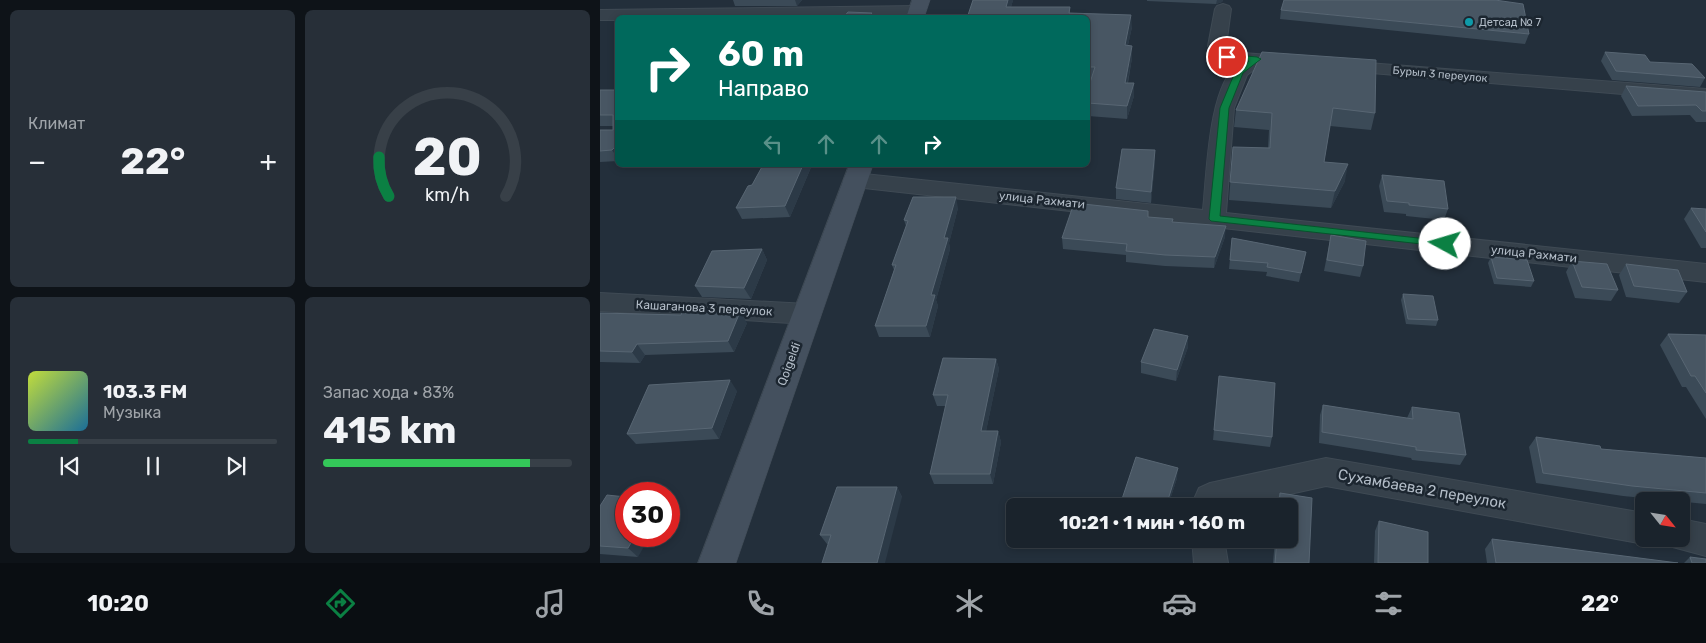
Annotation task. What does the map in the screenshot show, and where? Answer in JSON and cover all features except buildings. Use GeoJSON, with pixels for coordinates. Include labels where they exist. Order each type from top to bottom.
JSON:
{"type":"FeatureCollection","features":[{"type":"Feature","properties":{"kind":"street"},"geometry":{"type":"LineString","coordinates":[[1223,9],[1217,46],[1221,53],[1227,57],[1306,63]]}},
{"type":"Feature","properties":{"kind":"street"},"geometry":{"type":"LineString","coordinates":[[600,15],[918,10]]}},
{"type":"Feature","properties":{"kind":"street"},"geometry":{"type":"LineString","coordinates":[[1214,219],[1224,108],[1239,72],[1257,59]]}},
{"type":"Feature","properties":{"kind":"street","name":"Бурыл 3 переулок"},"geometry":{"type":"LineString","coordinates":[[1326,64],[1706,94]]}},
{"type":"Feature","properties":{"kind":"street","name":"улица Рахмати"},"geometry":{"type":"LineString","coordinates":[[858,172],[1214,219],[1702,277]]}},
{"type":"Feature","properties":{"kind":"street","name":"Qoigeldi"},"geometry":{"type":"LineString","coordinates":[[717,563],[858,172]]}},
{"type":"Feature","properties":{"kind":"street","name":"Кашаганова 3 переулок"},"geometry":{"type":"LineString","coordinates":[[600,302],[807,314]]}},
{"type":"Feature","properties":{"kind":"street","name":"Сухамбаева 2 переулок"},"geometry":{"type":"LineString","coordinates":[[1210,498],[1326,472],[1635,527]]}},
{"type":"Feature","properties":{"kind":"street"},"geometry":{"type":"LineString","coordinates":[[1690,537],[1706,540]]}},
{"type":"Feature","properties":{"kind":"street"},"geometry":{"type":"LineString","coordinates":[[1209,548],[1211,563]]}},
{"type":"Feature","properties":{"kind":"place","name":"Детсад № 7"},"geometry":{"type":"Point","coordinates":[1469,22]}},
{"type":"Feature","properties":{"kind":"route"},"geometry":{"type":"LineString","coordinates":[[1227,57],[1257,59],[1239,72],[1224,108],[1214,219],[1445,244]]}}]}
